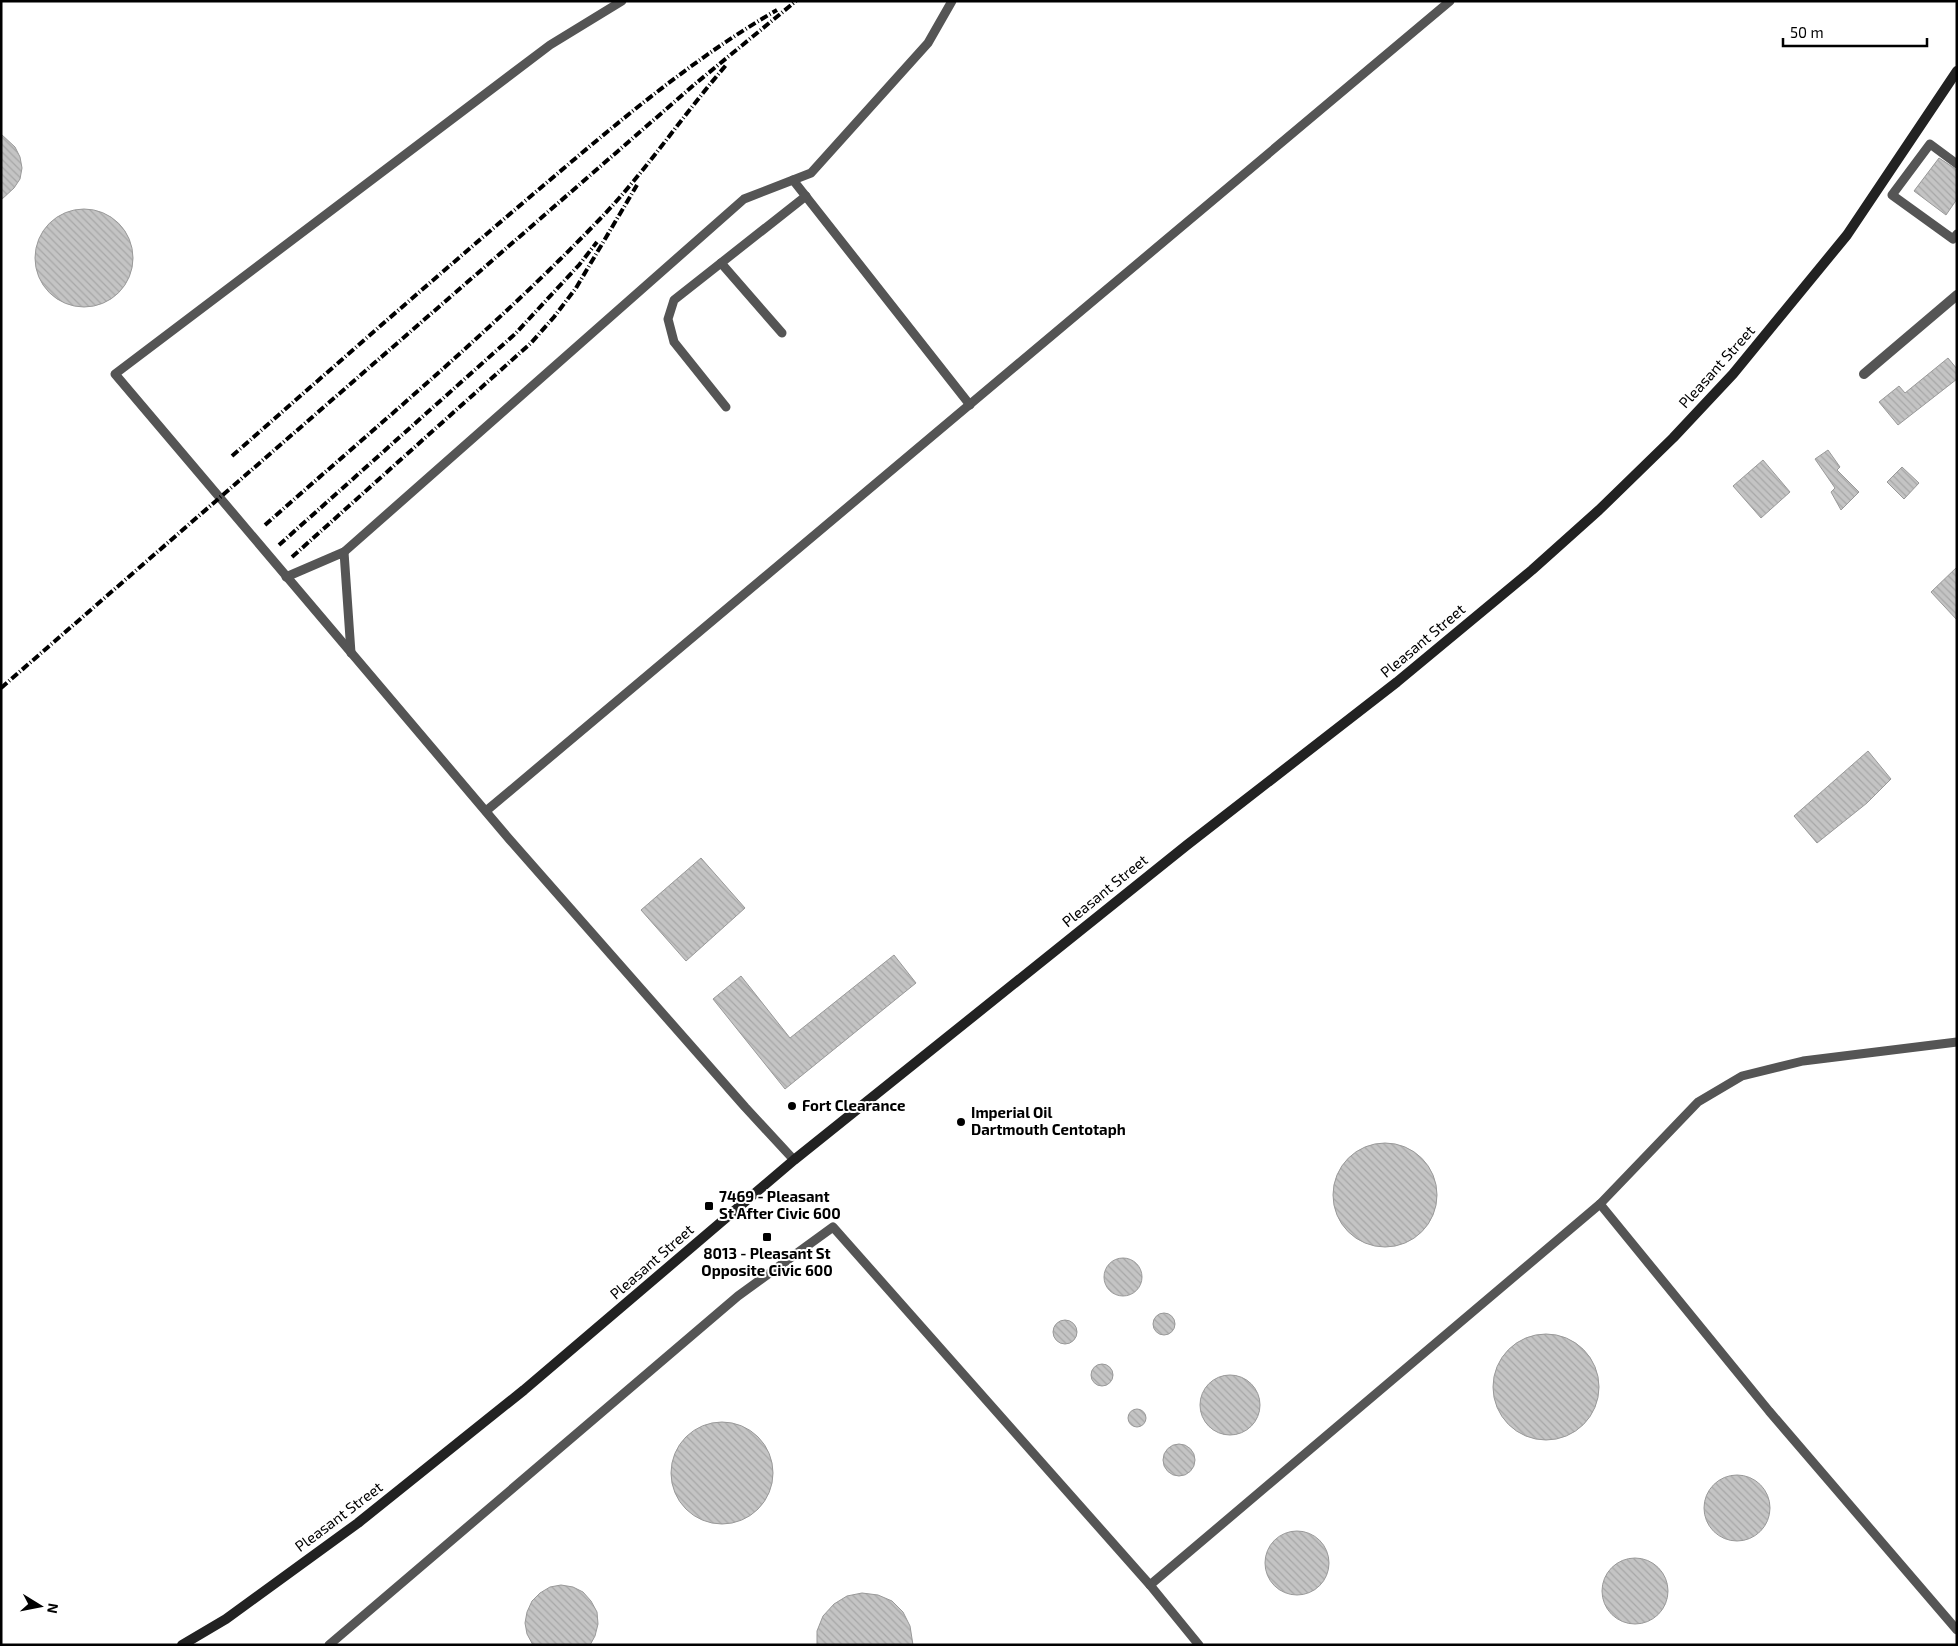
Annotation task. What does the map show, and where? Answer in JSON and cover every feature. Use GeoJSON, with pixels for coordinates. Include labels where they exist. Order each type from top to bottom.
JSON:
{"type":"FeatureCollection","features":[{"type":"Feature","properties":{"kind":"main road","name":"Pleasant Street"},"geometry":{"type":"LineString","coordinates":[[182,1645],[226,1619],[358,1523],[524,1390],[794,1160],[1187,845],[1397,682],[1532,570],[1599,510],[1673,438],[1733,374],[1847,235],[1957,71]]}},
{"type":"Feature","properties":{"kind":"street"},"geometry":{"type":"LineString","coordinates":[[1864,374],[1957,295]]}},
{"type":"Feature","properties":{"kind":"lane"},"geometry":{"type":"LineString","coordinates":[[622,1],[550,45],[114,374],[486,811],[745,1107],[794,1160]]}},
{"type":"Feature","properties":{"kind":"lane"},"geometry":{"type":"LineString","coordinates":[[286,577],[344,552],[744,199],[811,173],[928,43],[952,1]]}},
{"type":"Feature","properties":{"kind":"lane"},"geometry":{"type":"LineString","coordinates":[[486,811],[1450,1]]}},
{"type":"Feature","properties":{"kind":"lane"},"geometry":{"type":"LineString","coordinates":[[1957,164],[1930,144],[1892,194],[1953,239],[1957,234]]}},
{"type":"Feature","properties":{"kind":"lane"},"geometry":{"type":"LineString","coordinates":[[1893,168],[1906,176]]}},
{"type":"Feature","properties":{"kind":"lane"},"geometry":{"type":"LineString","coordinates":[[793,180],[970,404]]}},
{"type":"Feature","properties":{"kind":"lane"},"geometry":{"type":"LineString","coordinates":[[726,407],[674,342],[668,319],[674,300],[806,196]]}},
{"type":"Feature","properties":{"kind":"lane"},"geometry":{"type":"LineString","coordinates":[[721,263],[782,332]]}},
{"type":"Feature","properties":{"kind":"lane"},"geometry":{"type":"LineString","coordinates":[[344,552],[351,653]]}},
{"type":"Feature","properties":{"kind":"lane"},"geometry":{"type":"LineString","coordinates":[[1150,1586],[1600,1204],[1698,1102],[1742,1076],[1803,1061],[1957,1042]]}},
{"type":"Feature","properties":{"kind":"lane"},"geometry":{"type":"LineString","coordinates":[[1600,1204],[1769,1411],[1957,1630]]}},
{"type":"Feature","properties":{"kind":"lane"},"geometry":{"type":"LineString","coordinates":[[328,1645],[738,1296],[833,1227],[1150,1586],[1199,1645]]}},
{"type":"Feature","properties":{"kind":"building"},"geometry":{"type":"Polygon","coordinates":[[[1,134],[15,147],[20,157],[22,168],[20,179],[14,188],[1,200],[1,134]]]}},
{"type":"Feature","properties":{"kind":"building"},"geometry":{"type":"Polygon","coordinates":[[[1939,158],[1957,170],[1957,199],[1946,215],[1914,191],[1939,158]]]}},
{"type":"Feature","properties":{"kind":"building"},"geometry":{"type":"Polygon","coordinates":[[[74,209],[94,209],[103,212],[119,223],[130,239],[133,248],[133,268],[130,277],[119,293],[103,304],[94,307],[74,307],[57,299],[43,285],[35,268],[35,248],[43,231],[57,217],[74,209]]]}},
{"type":"Feature","properties":{"kind":"building"},"geometry":{"type":"Polygon","coordinates":[[[1948,358],[1957,369],[1957,379],[1898,425],[1879,402],[1899,386],[1905,393],[1948,358]]]}},
{"type":"Feature","properties":{"kind":"building"},"geometry":{"type":"Polygon","coordinates":[[[1828,450],[1840,467],[1837,470],[1859,492],[1841,510],[1831,492],[1835,488],[1815,459],[1828,450]]]}},
{"type":"Feature","properties":{"kind":"building"},"geometry":{"type":"Polygon","coordinates":[[[1763,460],[1790,492],[1761,518],[1733,486],[1763,460]]]}},
{"type":"Feature","properties":{"kind":"building"},"geometry":{"type":"Polygon","coordinates":[[[1902,467],[1919,483],[1904,499],[1887,482],[1902,467]]]}},
{"type":"Feature","properties":{"kind":"building"},"geometry":{"type":"Polygon","coordinates":[[[1957,567],[1957,620],[1931,592],[1957,567]]]}},
{"type":"Feature","properties":{"kind":"building"},"geometry":{"type":"Polygon","coordinates":[[[1868,751],[1891,779],[1867,803],[1817,843],[1794,816],[1868,751]]]}},
{"type":"Feature","properties":{"kind":"building"},"geometry":{"type":"Polygon","coordinates":[[[701,858],[745,908],[686,961],[641,910],[701,858]]]}},
{"type":"Feature","properties":{"kind":"building"},"geometry":{"type":"Polygon","coordinates":[[[894,955],[916,983],[785,1089],[713,999],[741,976],[790,1038],[894,955]]]}},
{"type":"Feature","properties":{"kind":"building"},"geometry":{"type":"Polygon","coordinates":[[[1385,1143],[1405,1147],[1422,1158],[1433,1175],[1437,1195],[1433,1215],[1422,1232],[1405,1243],[1385,1247],[1365,1243],[1348,1232],[1337,1215],[1333,1195],[1337,1175],[1348,1158],[1365,1147],[1385,1143]]]}},
{"type":"Feature","properties":{"kind":"building"},"geometry":{"type":"Polygon","coordinates":[[[1123,1258],[1130,1259],[1136,1264],[1141,1270],[1141,1284],[1136,1290],[1130,1295],[1123,1296],[1116,1295],[1110,1290],[1105,1284],[1104,1277],[1105,1270],[1110,1264],[1116,1259],[1123,1258]]]}},
{"type":"Feature","properties":{"kind":"building"},"geometry":{"type":"Polygon","coordinates":[[[1164,1313],[1174,1320],[1175,1324],[1168,1334],[1164,1335],[1154,1328],[1153,1324],[1160,1314],[1164,1313]]]}},
{"type":"Feature","properties":{"kind":"building"},"geometry":{"type":"Polygon","coordinates":[[[1065,1320],[1074,1323],[1077,1332],[1074,1341],[1065,1344],[1056,1341],[1053,1332],[1056,1323],[1065,1320]]]}},
{"type":"Feature","properties":{"kind":"building"},"geometry":{"type":"Polygon","coordinates":[[[1546,1334],[1566,1338],[1583,1350],[1595,1367],[1599,1387],[1595,1407],[1583,1424],[1566,1436],[1546,1440],[1526,1436],[1509,1424],[1497,1407],[1493,1387],[1497,1367],[1509,1350],[1526,1338],[1546,1334]]]}},
{"type":"Feature","properties":{"kind":"building"},"geometry":{"type":"Polygon","coordinates":[[[1102,1364],[1110,1367],[1113,1375],[1110,1383],[1102,1386],[1094,1383],[1091,1375],[1094,1367],[1102,1364]]]}},
{"type":"Feature","properties":{"kind":"building"},"geometry":{"type":"Polygon","coordinates":[[[1224,1375],[1236,1375],[1252,1383],[1258,1393],[1260,1405],[1258,1417],[1252,1427],[1236,1435],[1224,1435],[1208,1427],[1200,1411],[1200,1399],[1208,1383],[1224,1375]]]}},
{"type":"Feature","properties":{"kind":"building"},"geometry":{"type":"Polygon","coordinates":[[[1133,1409],[1141,1409],[1146,1414],[1144,1425],[1133,1427],[1128,1422],[1128,1414],[1133,1409]]]}},
{"type":"Feature","properties":{"kind":"building"},"geometry":{"type":"Polygon","coordinates":[[[722,1422],[742,1426],[758,1437],[769,1453],[773,1473],[769,1493],[758,1509],[742,1520],[722,1524],[702,1520],[686,1509],[675,1493],[671,1473],[675,1453],[686,1437],[702,1426],[722,1422]]]}},
{"type":"Feature","properties":{"kind":"building"},"geometry":{"type":"Polygon","coordinates":[[[1179,1444],[1185,1445],[1190,1449],[1194,1454],[1194,1466],[1190,1471],[1185,1475],[1179,1476],[1173,1475],[1168,1471],[1164,1466],[1163,1460],[1164,1454],[1168,1449],[1173,1445],[1179,1444]]]}},
{"type":"Feature","properties":{"kind":"building"},"geometry":{"type":"Polygon","coordinates":[[[1737,1475],[1749,1478],[1760,1485],[1767,1496],[1770,1508],[1767,1520],[1760,1531],[1749,1538],[1737,1541],[1725,1538],[1714,1531],[1707,1520],[1704,1508],[1707,1496],[1714,1485],[1725,1478],[1737,1475]]]}},
{"type":"Feature","properties":{"kind":"building"},"geometry":{"type":"Polygon","coordinates":[[[1291,1531],[1303,1531],[1320,1540],[1327,1551],[1329,1563],[1327,1575],[1320,1586],[1303,1595],[1291,1595],[1279,1590],[1270,1581],[1265,1569],[1265,1557],[1270,1545],[1279,1536],[1291,1531]]]}},
{"type":"Feature","properties":{"kind":"building"},"geometry":{"type":"Polygon","coordinates":[[[1635,1558],[1648,1561],[1658,1568],[1665,1578],[1668,1591],[1665,1604],[1658,1614],[1648,1621],[1635,1624],[1622,1621],[1612,1614],[1605,1604],[1602,1591],[1605,1578],[1612,1568],[1622,1561],[1635,1558]]]}},
{"type":"Feature","properties":{"kind":"building"},"geometry":{"type":"Polygon","coordinates":[[[561,1585],[573,1587],[583,1592],[597,1612],[598,1624],[590,1645],[533,1645],[527,1634],[525,1623],[532,1601],[550,1587],[561,1585]]]}},
{"type":"Feature","properties":{"kind":"building"},"geometry":{"type":"Polygon","coordinates":[[[862,1593],[878,1595],[892,1601],[903,1612],[910,1626],[913,1645],[817,1645],[817,1631],[823,1616],[834,1604],[847,1596],[862,1593]]]}},
{"type":"Feature","properties":{"kind":"railway"},"geometry":{"type":"LineString","coordinates":[[1,688],[695,84],[796,1]]}},
{"type":"Feature","properties":{"kind":"railway"},"geometry":{"type":"LineString","coordinates":[[232,456],[619,122],[680,74],[777,10]]}},
{"type":"Feature","properties":{"kind":"railway"},"geometry":{"type":"LineString","coordinates":[[265,525],[436,375],[560,259],[617,201],[727,64]]}},
{"type":"Feature","properties":{"kind":"railway"},"geometry":{"type":"LineString","coordinates":[[292,557],[531,343],[576,288],[637,185]]}},
{"type":"Feature","properties":{"kind":"railway"},"geometry":{"type":"LineString","coordinates":[[279,545],[515,334],[579,265],[597,242]]}},
{"type":"Feature","properties":{"kind":"place","name":"Fort Clearance"},"geometry":{"type":"Point","coordinates":[792,1106]}},
{"type":"Feature","properties":{"kind":"place","name":"Imperial Oil Dartmouth Centotaph"},"geometry":{"type":"Point","coordinates":[961,1122]}},
{"type":"Feature","properties":{"kind":"place","name":"7469 - Pleasant St After Civic 600"},"geometry":{"type":"Point","coordinates":[709,1206]}},
{"type":"Feature","properties":{"kind":"place","name":"8013 - Pleasant St Opposite Civic 600"},"geometry":{"type":"Point","coordinates":[767,1237]}}]}
